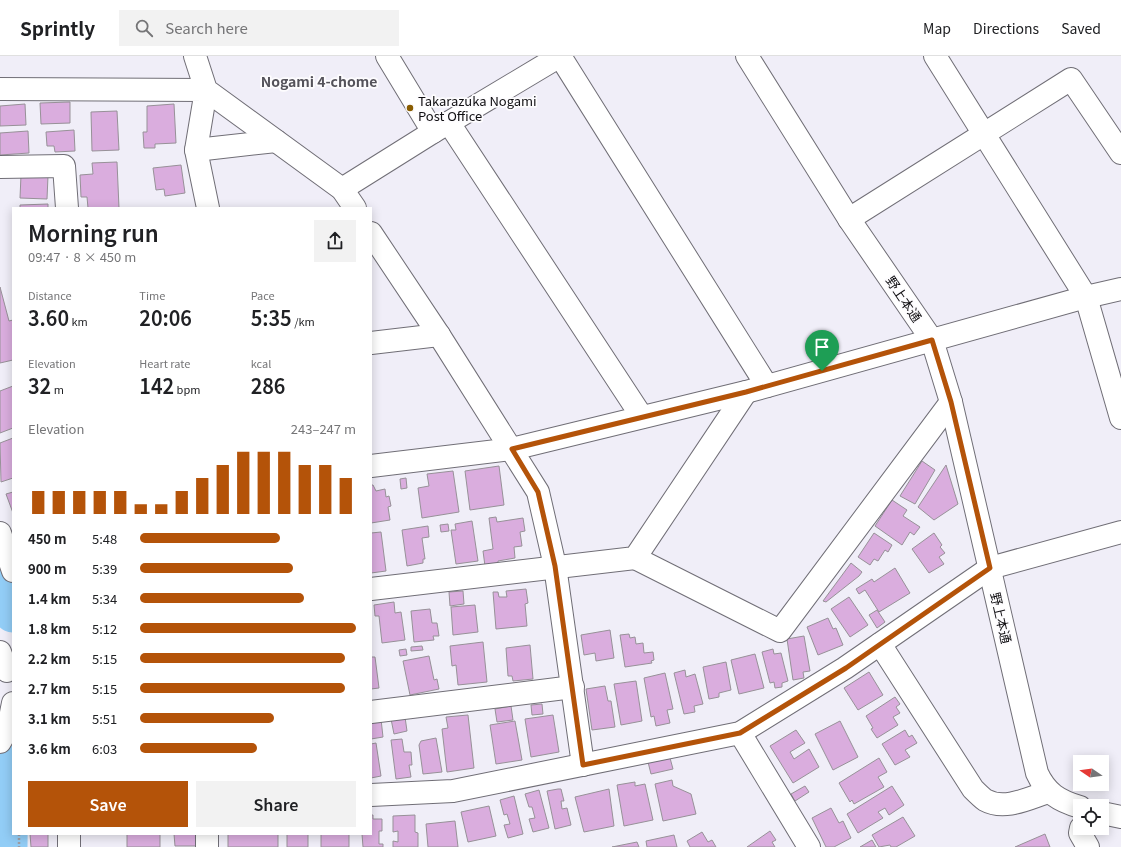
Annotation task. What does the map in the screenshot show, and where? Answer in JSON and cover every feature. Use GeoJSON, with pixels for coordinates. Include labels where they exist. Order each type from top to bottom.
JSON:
{"type":"FeatureCollection","features":[{"type":"Feature","properties":{"kind":"street"},"geometry":{"type":"LineString","coordinates":[[195,56],[206,90],[196,150],[208,207]]}},
{"type":"Feature","properties":{"kind":"street"},"geometry":{"type":"LineString","coordinates":[[387,56],[441,127],[642,417]]}},
{"type":"Feature","properties":{"kind":"street"},"geometry":{"type":"LineString","coordinates":[[342,189],[441,127],[560,56],[767,386]]}},
{"type":"Feature","properties":{"kind":"street","name":"野上本通"},"geometry":{"type":"LineString","coordinates":[[747,56],[850,219],[932,340],[951,402],[1037,773],[1048,792],[1063,802],[1073,805]]}},
{"type":"Feature","properties":{"kind":"street"},"geometry":{"type":"LineString","coordinates":[[934,56],[1086,297],[1121,418]]}},
{"type":"Feature","properties":{"kind":"street"},"geometry":{"type":"LineString","coordinates":[[850,219],[1071,79],[1121,153]]}},
{"type":"Feature","properties":{"kind":"street"},"geometry":{"type":"LineString","coordinates":[[0,89],[206,90],[342,189],[353,207]]}},
{"type":"Feature","properties":{"kind":"street"},"geometry":{"type":"LineString","coordinates":[[196,150],[276,141]]}},
{"type":"Feature","properties":{"kind":"street"},"geometry":{"type":"LineString","coordinates":[[0,167],[64,166],[67,207]]}},
{"type":"Feature","properties":{"kind":"street"},"geometry":{"type":"LineString","coordinates":[[372,234],[439,335],[538,492],[555,566],[583,765]]}},
{"type":"Feature","properties":{"kind":"street"},"geometry":{"type":"LineString","coordinates":[[372,466],[512,449],[746,392],[1086,297],[1121,289]]}},
{"type":"Feature","properties":{"kind":"street"},"geometry":{"type":"LineString","coordinates":[[372,343],[439,335]]}},
{"type":"Feature","properties":{"kind":"street"},"geometry":{"type":"LineString","coordinates":[[635,558],[746,392]]}},
{"type":"Feature","properties":{"kind":"street"},"geometry":{"type":"LineString","coordinates":[[372,589],[555,566],[635,558],[780,631],[951,402]]}},
{"type":"Feature","properties":{"kind":"street"},"geometry":{"type":"LineString","coordinates":[[372,795],[453,791],[740,733],[846,668],[990,568],[1121,532]]}},
{"type":"Feature","properties":{"kind":"street"},"geometry":{"type":"LineString","coordinates":[[0,533],[12,568]]}},
{"type":"Feature","properties":{"kind":"street"},"geometry":{"type":"LineString","coordinates":[[880,644],[974,789],[985,800],[1013,804],[1048,792]]}},
{"type":"Feature","properties":{"kind":"street"},"geometry":{"type":"LineString","coordinates":[[372,712],[573,687]]}},
{"type":"Feature","properties":{"kind":"street"},"geometry":{"type":"LineString","coordinates":[[0,742],[8,728],[12,709]]}},
{"type":"Feature","properties":{"kind":"street"},"geometry":{"type":"LineString","coordinates":[[740,733],[809,847]]}},
{"type":"Feature","properties":{"kind":"street"},"geometry":{"type":"LineString","coordinates":[[1109,814],[1121,816]]}},
{"type":"Feature","properties":{"kind":"street"},"geometry":{"type":"LineString","coordinates":[[69,835],[69,847]]}},
{"type":"Feature","properties":{"kind":"street"},"geometry":{"type":"LineString","coordinates":[[207,835],[207,847]]}},
{"type":"Feature","properties":{"kind":"street"},"geometry":{"type":"LineString","coordinates":[[1081,835],[1088,847]]}},
{"type":"Feature","properties":{"kind":"path"},"geometry":{"type":"LineString","coordinates":[[18,835],[19,847]]}},
{"type":"Feature","properties":{"kind":"building"},"geometry":{"type":"Polygon","coordinates":[[[70,102],[70,123],[41,124],[40,103],[70,102]]]}},
{"type":"Feature","properties":{"kind":"building"},"geometry":{"type":"Polygon","coordinates":[[[25,104],[26,125],[0,126],[0,106],[25,104]]]}},
{"type":"Feature","properties":{"kind":"building"},"geometry":{"type":"Polygon","coordinates":[[[174,104],[176,143],[155,144],[155,148],[144,148],[143,132],[147,132],[147,106],[174,104]]]}},
{"type":"Feature","properties":{"kind":"building"},"geometry":{"type":"Polygon","coordinates":[[[117,111],[119,150],[92,151],[91,112],[117,111]]]}},
{"type":"Feature","properties":{"kind":"building"},"geometry":{"type":"Polygon","coordinates":[[[74,130],[75,151],[55,152],[54,146],[47,146],[46,132],[74,130]]]}},
{"type":"Feature","properties":{"kind":"building"},"geometry":{"type":"Polygon","coordinates":[[[28,131],[29,153],[0,155],[0,133],[28,131]]]}},
{"type":"Feature","properties":{"kind":"building"},"geometry":{"type":"Polygon","coordinates":[[[117,162],[119,207],[88,207],[87,197],[81,197],[80,175],[93,174],[92,163],[117,162]]]}},
{"type":"Feature","properties":{"kind":"building"},"geometry":{"type":"Polygon","coordinates":[[[181,165],[185,193],[165,196],[164,189],[156,190],[153,168],[181,165]]]}},
{"type":"Feature","properties":{"kind":"building"},"geometry":{"type":"Polygon","coordinates":[[[21,175],[48,176],[47,199],[20,198],[21,175]]]}},
{"type":"Feature","properties":{"kind":"building"},"geometry":{"type":"Polygon","coordinates":[[[48,204],[48,207],[20,207],[20,205],[48,204]]]}},
{"type":"Feature","properties":{"kind":"building"},"geometry":{"type":"Polygon","coordinates":[[[0,287],[9,321],[12,320],[12,360],[0,363],[0,287]]]}},
{"type":"Feature","properties":{"kind":"building"},"geometry":{"type":"Polygon","coordinates":[[[12,386],[12,428],[0,433],[0,391],[12,386]]]}},
{"type":"Feature","properties":{"kind":"building"},"geometry":{"type":"Polygon","coordinates":[[[12,438],[12,478],[1,482],[0,443],[12,438]]]}},
{"type":"Feature","properties":{"kind":"building"},"geometry":{"type":"Polygon","coordinates":[[[922,461],[935,470],[915,504],[900,496],[922,461]]]}},
{"type":"Feature","properties":{"kind":"building"},"geometry":{"type":"Polygon","coordinates":[[[946,465],[958,504],[934,520],[918,507],[946,465]]]}},
{"type":"Feature","properties":{"kind":"building"},"geometry":{"type":"Polygon","coordinates":[[[499,466],[504,505],[470,510],[465,471],[499,466]]]}},
{"type":"Feature","properties":{"kind":"building"},"geometry":{"type":"Polygon","coordinates":[[[453,471],[459,512],[422,518],[418,488],[429,486],[427,474],[453,471]]]}},
{"type":"Feature","properties":{"kind":"building"},"geometry":{"type":"Polygon","coordinates":[[[406,478],[407,488],[401,489],[400,479],[406,478]]]}},
{"type":"Feature","properties":{"kind":"building"},"geometry":{"type":"Polygon","coordinates":[[[372,485],[376,491],[385,489],[386,497],[389,496],[391,506],[388,507],[390,520],[372,523],[372,485]]]}},
{"type":"Feature","properties":{"kind":"building"},"geometry":{"type":"Polygon","coordinates":[[[12,492],[12,510],[6,494],[12,492]]]}},
{"type":"Feature","properties":{"kind":"building"},"geometry":{"type":"Polygon","coordinates":[[[892,500],[907,510],[903,516],[920,527],[914,535],[910,532],[902,545],[875,526],[892,500]]]}},
{"type":"Feature","properties":{"kind":"building"},"geometry":{"type":"Polygon","coordinates":[[[496,517],[497,522],[523,518],[525,531],[520,532],[522,546],[514,547],[515,558],[498,561],[498,564],[485,566],[483,551],[493,549],[489,518],[496,517]]]}},
{"type":"Feature","properties":{"kind":"building"},"geometry":{"type":"Polygon","coordinates":[[[472,521],[478,561],[456,564],[451,530],[456,530],[455,524],[472,521]]]}},
{"type":"Feature","properties":{"kind":"building"},"geometry":{"type":"Polygon","coordinates":[[[448,524],[449,531],[441,532],[440,525],[448,524]]]}},
{"type":"Feature","properties":{"kind":"building"},"geometry":{"type":"Polygon","coordinates":[[[428,526],[429,537],[422,538],[425,559],[423,559],[423,563],[407,566],[402,530],[428,526]]]}},
{"type":"Feature","properties":{"kind":"building"},"geometry":{"type":"Polygon","coordinates":[[[381,532],[386,571],[372,573],[372,533],[381,532]]]}},
{"type":"Feature","properties":{"kind":"building"},"geometry":{"type":"Polygon","coordinates":[[[874,533],[892,545],[888,552],[885,550],[878,561],[874,559],[870,565],[858,557],[874,533]]]}},
{"type":"Feature","properties":{"kind":"building"},"geometry":{"type":"Polygon","coordinates":[[[934,533],[942,545],[940,547],[945,553],[939,557],[944,564],[929,573],[912,549],[934,533]]]}},
{"type":"Feature","properties":{"kind":"building"},"geometry":{"type":"Polygon","coordinates":[[[851,563],[862,572],[826,602],[823,601],[851,563]]]}},
{"type":"Feature","properties":{"kind":"building"},"geometry":{"type":"Polygon","coordinates":[[[895,568],[910,593],[879,612],[865,590],[859,594],[856,589],[872,579],[874,582],[895,568]]]}},
{"type":"Feature","properties":{"kind":"building"},"geometry":{"type":"Polygon","coordinates":[[[526,589],[528,603],[525,604],[527,626],[496,629],[493,592],[498,592],[499,597],[507,597],[506,591],[526,589]]]}},
{"type":"Feature","properties":{"kind":"building"},"geometry":{"type":"Polygon","coordinates":[[[463,591],[464,604],[450,606],[449,592],[463,591]]]}},
{"type":"Feature","properties":{"kind":"building"},"geometry":{"type":"Polygon","coordinates":[[[849,597],[868,625],[850,637],[831,609],[849,597]]]}},
{"type":"Feature","properties":{"kind":"building"},"geometry":{"type":"Polygon","coordinates":[[[394,602],[395,613],[401,612],[405,640],[382,643],[379,616],[375,616],[374,605],[394,602]]]}},
{"type":"Feature","properties":{"kind":"building"},"geometry":{"type":"Polygon","coordinates":[[[475,605],[478,632],[453,635],[451,607],[475,605]]]}},
{"type":"Feature","properties":{"kind":"building"},"geometry":{"type":"Polygon","coordinates":[[[430,609],[432,623],[437,623],[439,636],[433,636],[434,640],[414,642],[411,611],[430,609]]]}},
{"type":"Feature","properties":{"kind":"building"},"geometry":{"type":"Polygon","coordinates":[[[877,610],[885,622],[877,628],[869,615],[877,610]]]}},
{"type":"Feature","properties":{"kind":"building"},"geometry":{"type":"Polygon","coordinates":[[[828,618],[833,629],[836,628],[843,645],[818,655],[807,627],[828,618]]]}},
{"type":"Feature","properties":{"kind":"building"},"geometry":{"type":"Polygon","coordinates":[[[610,630],[614,658],[596,661],[595,653],[584,655],[581,635],[610,630]]]}},
{"type":"Feature","properties":{"kind":"building"},"geometry":{"type":"Polygon","coordinates":[[[629,634],[630,638],[635,637],[636,644],[643,643],[644,653],[653,652],[654,660],[651,661],[652,663],[625,667],[620,635],[629,634]]]}},
{"type":"Feature","properties":{"kind":"building"},"geometry":{"type":"Polygon","coordinates":[[[804,636],[810,671],[803,672],[804,678],[793,680],[787,639],[804,636]]]}},
{"type":"Feature","properties":{"kind":"building"},"geometry":{"type":"Polygon","coordinates":[[[483,642],[487,682],[458,685],[456,665],[452,666],[450,646],[483,642]]]}},
{"type":"Feature","properties":{"kind":"building"},"geometry":{"type":"Polygon","coordinates":[[[530,645],[533,679],[513,681],[512,676],[508,676],[506,648],[530,645]]]}},
{"type":"Feature","properties":{"kind":"building"},"geometry":{"type":"Polygon","coordinates":[[[422,646],[423,650],[411,651],[411,647],[422,646]]]}},
{"type":"Feature","properties":{"kind":"building"},"geometry":{"type":"Polygon","coordinates":[[[406,649],[407,655],[400,656],[399,650],[406,649]]]}},
{"type":"Feature","properties":{"kind":"building"},"geometry":{"type":"Polygon","coordinates":[[[773,649],[774,654],[781,653],[788,681],[782,683],[782,687],[775,688],[774,682],[770,683],[762,652],[773,649]]]}},
{"type":"Feature","properties":{"kind":"building"},"geometry":{"type":"Polygon","coordinates":[[[755,654],[764,688],[739,694],[731,660],[755,654]]]}},
{"type":"Feature","properties":{"kind":"building"},"geometry":{"type":"Polygon","coordinates":[[[429,656],[434,680],[437,679],[439,689],[410,695],[403,661],[429,656]]]}},
{"type":"Feature","properties":{"kind":"building"},"geometry":{"type":"Polygon","coordinates":[[[372,657],[375,657],[379,688],[372,689],[372,657]]]}},
{"type":"Feature","properties":{"kind":"building"},"geometry":{"type":"Polygon","coordinates":[[[726,662],[731,690],[719,693],[719,697],[709,699],[703,667],[726,662]]]}},
{"type":"Feature","properties":{"kind":"building"},"geometry":{"type":"Polygon","coordinates":[[[685,670],[686,677],[695,674],[703,704],[694,706],[695,712],[684,714],[674,673],[685,670]]]}},
{"type":"Feature","properties":{"kind":"building"},"geometry":{"type":"Polygon","coordinates":[[[869,672],[883,695],[858,710],[844,688],[869,672]]]}},
{"type":"Feature","properties":{"kind":"building"},"geometry":{"type":"Polygon","coordinates":[[[665,673],[673,709],[667,710],[670,723],[656,726],[654,716],[651,717],[644,678],[665,673]]]}},
{"type":"Feature","properties":{"kind":"building"},"geometry":{"type":"Polygon","coordinates":[[[636,681],[642,721],[621,725],[614,684],[636,681]]]}},
{"type":"Feature","properties":{"kind":"building"},"geometry":{"type":"Polygon","coordinates":[[[605,686],[608,701],[611,701],[615,727],[592,730],[586,689],[605,686]]]}},
{"type":"Feature","properties":{"kind":"building"},"geometry":{"type":"Polygon","coordinates":[[[895,697],[900,704],[896,707],[900,713],[893,717],[898,725],[877,738],[871,729],[873,728],[866,716],[895,697]]]}},
{"type":"Feature","properties":{"kind":"building"},"geometry":{"type":"Polygon","coordinates":[[[542,704],[543,714],[532,715],[531,705],[542,704]]]}},
{"type":"Feature","properties":{"kind":"building"},"geometry":{"type":"Polygon","coordinates":[[[511,706],[513,720],[497,722],[495,709],[511,706]]]}},
{"type":"Feature","properties":{"kind":"building"},"geometry":{"type":"Polygon","coordinates":[[[468,715],[474,768],[447,772],[442,729],[448,728],[446,717],[468,715]]]}},
{"type":"Feature","properties":{"kind":"building"},"geometry":{"type":"Polygon","coordinates":[[[553,715],[559,752],[531,757],[525,719],[553,715]]]}},
{"type":"Feature","properties":{"kind":"building"},"geometry":{"type":"Polygon","coordinates":[[[405,717],[407,731],[394,734],[391,719],[405,717]]]}},
{"type":"Feature","properties":{"kind":"building"},"geometry":{"type":"Polygon","coordinates":[[[381,719],[383,737],[372,739],[372,720],[381,719]]]}},
{"type":"Feature","properties":{"kind":"building"},"geometry":{"type":"Polygon","coordinates":[[[515,721],[522,760],[496,764],[490,725],[515,721]]]}},
{"type":"Feature","properties":{"kind":"building"},"geometry":{"type":"Polygon","coordinates":[[[840,721],[858,757],[833,770],[815,734],[840,721]]]}},
{"type":"Feature","properties":{"kind":"building"},"geometry":{"type":"Polygon","coordinates":[[[796,730],[805,743],[790,752],[794,759],[809,749],[819,767],[793,783],[770,746],[796,730]]]}},
{"type":"Feature","properties":{"kind":"building"},"geometry":{"type":"Polygon","coordinates":[[[905,730],[909,737],[912,735],[917,743],[905,750],[910,757],[895,765],[882,744],[905,730]]]}},
{"type":"Feature","properties":{"kind":"building"},"geometry":{"type":"Polygon","coordinates":[[[436,738],[442,772],[423,774],[419,745],[421,741],[436,738]]]}},
{"type":"Feature","properties":{"kind":"building"},"geometry":{"type":"Polygon","coordinates":[[[402,739],[404,752],[411,752],[412,765],[409,765],[411,777],[396,779],[391,740],[402,739]]]}},
{"type":"Feature","properties":{"kind":"building"},"geometry":{"type":"Polygon","coordinates":[[[376,743],[381,776],[372,778],[372,744],[376,743]]]}},
{"type":"Feature","properties":{"kind":"building"},"geometry":{"type":"Polygon","coordinates":[[[670,758],[673,769],[651,774],[648,762],[670,758]]]}},
{"type":"Feature","properties":{"kind":"building"},"geometry":{"type":"Polygon","coordinates":[[[879,758],[887,772],[878,777],[884,787],[854,804],[852,800],[850,802],[839,783],[879,758]]]}},
{"type":"Feature","properties":{"kind":"building"},"geometry":{"type":"Polygon","coordinates":[[[672,780],[673,786],[691,794],[696,814],[663,821],[655,784],[672,780]]]}},
{"type":"Feature","properties":{"kind":"building"},"geometry":{"type":"Polygon","coordinates":[[[635,782],[635,786],[645,784],[653,820],[624,826],[617,785],[635,782]]]}},
{"type":"Feature","properties":{"kind":"building"},"geometry":{"type":"Polygon","coordinates":[[[805,786],[809,792],[795,801],[791,794],[805,786]]]}},
{"type":"Feature","properties":{"kind":"building"},"geometry":{"type":"Polygon","coordinates":[[[892,786],[904,805],[889,815],[885,808],[878,812],[883,818],[858,833],[847,814],[892,786]]]}},
{"type":"Feature","properties":{"kind":"building"},"geometry":{"type":"Polygon","coordinates":[[[561,789],[564,801],[561,801],[562,809],[567,808],[571,825],[555,829],[547,791],[561,789]]]}},
{"type":"Feature","properties":{"kind":"building"},"geometry":{"type":"Polygon","coordinates":[[[609,789],[614,826],[584,832],[575,797],[609,789]]]}},
{"type":"Feature","properties":{"kind":"building"},"geometry":{"type":"Polygon","coordinates":[[[539,790],[549,828],[533,832],[529,819],[535,818],[532,807],[529,807],[525,794],[539,790]]]}},
{"type":"Feature","properties":{"kind":"building"},"geometry":{"type":"Polygon","coordinates":[[[514,796],[523,834],[508,838],[504,825],[510,824],[507,814],[504,815],[500,800],[514,796]]]}},
{"type":"Feature","properties":{"kind":"building"},"geometry":{"type":"Polygon","coordinates":[[[489,806],[496,836],[468,842],[461,812],[489,806]]]}},
{"type":"Feature","properties":{"kind":"building"},"geometry":{"type":"Polygon","coordinates":[[[831,808],[839,823],[843,821],[851,838],[834,847],[826,847],[812,818],[831,808]]]}},
{"type":"Feature","properties":{"kind":"building"},"geometry":{"type":"Polygon","coordinates":[[[372,815],[373,819],[382,819],[382,831],[379,831],[379,844],[383,844],[383,847],[363,847],[362,835],[372,835],[372,815]]]}},
{"type":"Feature","properties":{"kind":"building"},"geometry":{"type":"Polygon","coordinates":[[[415,815],[415,832],[418,833],[418,847],[393,847],[393,841],[398,842],[398,831],[393,832],[393,816],[415,815]]]}},
{"type":"Feature","properties":{"kind":"building"},"geometry":{"type":"Polygon","coordinates":[[[903,817],[915,836],[896,847],[891,847],[890,845],[879,847],[872,835],[903,817]]]}},
{"type":"Feature","properties":{"kind":"building"},"geometry":{"type":"Polygon","coordinates":[[[455,821],[458,847],[428,847],[426,824],[455,821]]]}},
{"type":"Feature","properties":{"kind":"building"},"geometry":{"type":"Polygon","coordinates":[[[770,831],[776,840],[772,842],[775,847],[747,847],[770,831]]]}},
{"type":"Feature","properties":{"kind":"building"},"geometry":{"type":"Polygon","coordinates":[[[702,832],[708,842],[712,840],[716,847],[690,847],[687,841],[702,832]]]}},
{"type":"Feature","properties":{"kind":"building"},"geometry":{"type":"Polygon","coordinates":[[[1045,834],[1050,847],[1015,847],[1045,834]]]}},
{"type":"Feature","properties":{"kind":"building"},"geometry":{"type":"Polygon","coordinates":[[[30,835],[48,835],[48,847],[31,847],[30,835]]]}},
{"type":"Feature","properties":{"kind":"building"},"geometry":{"type":"Polygon","coordinates":[[[127,835],[160,835],[160,847],[127,847],[127,835]]]}},
{"type":"Feature","properties":{"kind":"building"},"geometry":{"type":"Polygon","coordinates":[[[174,835],[196,835],[197,846],[175,846],[174,835]]]}},
{"type":"Feature","properties":{"kind":"building"},"geometry":{"type":"Polygon","coordinates":[[[228,835],[278,835],[278,847],[228,847],[228,835]]]}},
{"type":"Feature","properties":{"kind":"building"},"geometry":{"type":"Polygon","coordinates":[[[287,835],[308,835],[308,847],[287,847],[287,835]]]}},
{"type":"Feature","properties":{"kind":"building"},"geometry":{"type":"Polygon","coordinates":[[[321,835],[349,835],[349,847],[321,847],[321,835]]]}},
{"type":"Feature","properties":{"kind":"building"},"geometry":{"type":"Polygon","coordinates":[[[674,835],[677,847],[647,847],[646,841],[674,835]]]}},
{"type":"Feature","properties":{"kind":"building"},"geometry":{"type":"Polygon","coordinates":[[[872,840],[876,847],[860,847],[872,840]]]}},
{"type":"Feature","properties":{"kind":"building"},"geometry":{"type":"Polygon","coordinates":[[[637,842],[639,847],[612,847],[637,842]]]}},
{"type":"Feature","properties":{"kind":"waterway"},"geometry":{"type":"LineString","coordinates":[[0,578],[12,610]]}},
{"type":"Feature","properties":{"kind":"waterway"},"geometry":{"type":"LineString","coordinates":[[8,847],[9,765]]}},
{"type":"Feature","properties":{"kind":"place","name":"Takarazuka Nogami Post Office"},"geometry":{"type":"Point","coordinates":[410,108]}},
{"type":"Feature","properties":{"kind":"district","name":"Nogami 4-chome"},"geometry":{"type":"Point","coordinates":[319,82]}},
{"type":"Feature","properties":{"kind":"route"},"geometry":{"type":"LineString","coordinates":[[932,340],[951,402],[990,568],[846,668],[740,733],[583,765],[555,566],[538,492],[512,449],[746,392],[822,371],[932,340]]}}]}
